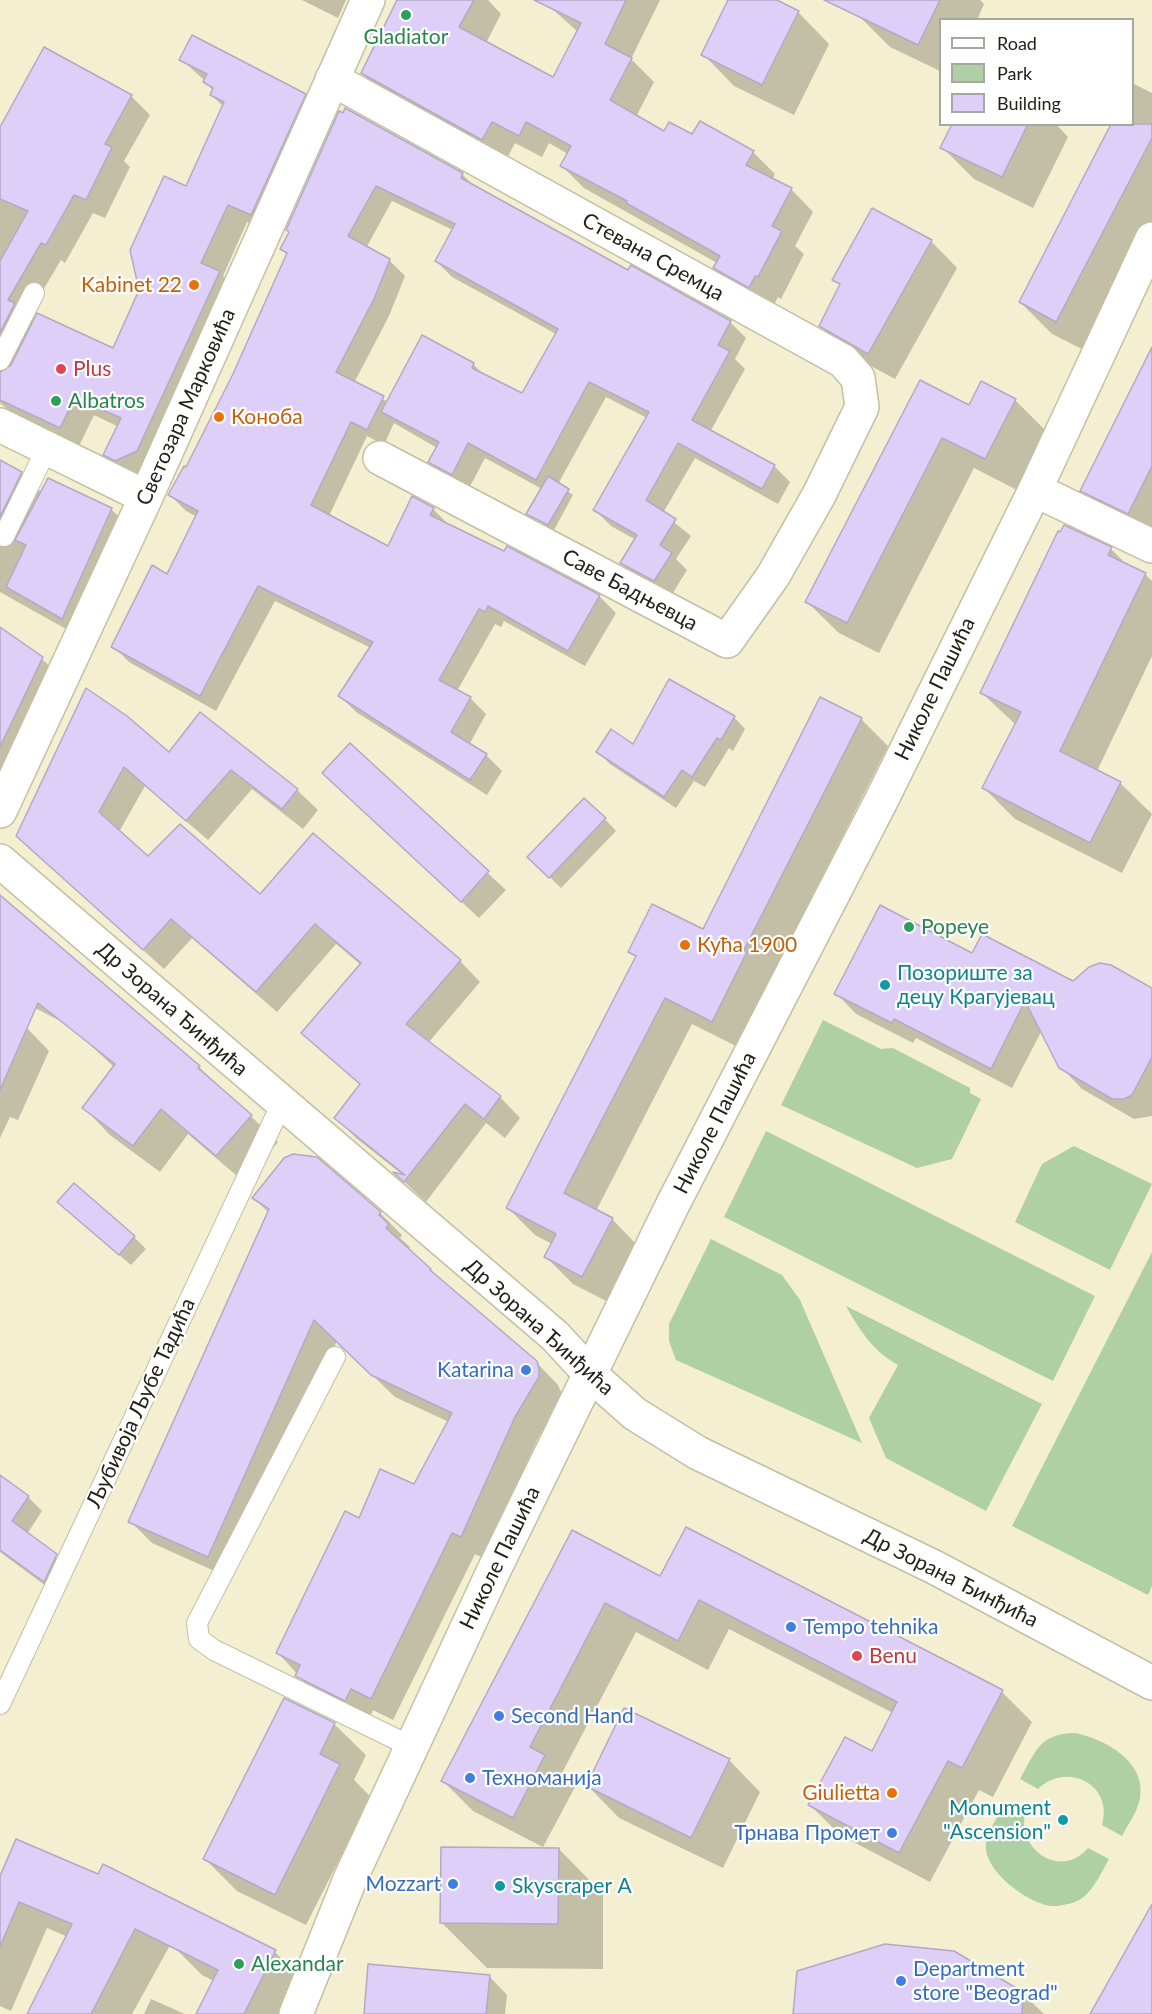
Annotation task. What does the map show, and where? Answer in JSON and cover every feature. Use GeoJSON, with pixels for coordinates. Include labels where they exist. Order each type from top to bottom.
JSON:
{"type":"FeatureCollection","features":[{"type":"Feature","properties":{"kind":"street","name":"Светозара Марковића"},"geometry":{"type":"LineString","coordinates":[[0,811],[146,497],[368,0]]}},
{"type":"Feature","properties":{"kind":"street","name":"Стевана Сремца"},"geometry":{"type":"LineString","coordinates":[[332,79],[843,361],[858,378],[862,407],[819,495]]}},
{"type":"Feature","properties":{"kind":"street","name":"Николе Пашића"},"geometry":{"type":"LineString","coordinates":[[296,2014],[351,1877],[499,1559],[678,1194],[880,803],[1035,490],[1152,240]]}},
{"type":"Feature","properties":{"kind":"street"},"geometry":{"type":"LineString","coordinates":[[0,424],[146,497]]}},
{"type":"Feature","properties":{"kind":"street","name":"Саве Бадњевца"},"geometry":{"type":"LineString","coordinates":[[380,458],[727,641],[772,576],[819,495]]}},
{"type":"Feature","properties":{"kind":"street"},"geometry":{"type":"LineString","coordinates":[[1035,490],[1152,546]]}},
{"type":"Feature","properties":{"kind":"street","name":"Др Зорана Ђинђића"},"geometry":{"type":"LineString","coordinates":[[0,861],[555,1336],[591,1375],[635,1414],[698,1453],[934,1567],[1152,1683]]}},
{"type":"Feature","properties":{"kind":"lane"},"geometry":{"type":"LineString","coordinates":[[0,360],[34,293]]}},
{"type":"Feature","properties":{"kind":"lane"},"geometry":{"type":"LineString","coordinates":[[4,536],[47,448]]}},
{"type":"Feature","properties":{"kind":"lane","name":"Љубивоја Љубе Тадића"},"geometry":{"type":"LineString","coordinates":[[0,1704],[282,1103]]}},
{"type":"Feature","properties":{"kind":"lane"},"geometry":{"type":"LineString","coordinates":[[335,1357],[197,1623],[200,1639],[214,1650],[410,1746]]}},
{"type":"Feature","properties":{"kind":"green space"},"geometry":{"type":"Polygon","coordinates":[[[823,1020],[881,1049],[893,1048],[970,1088],[970,1093],[981,1099],[952,1159],[917,1168],[781,1105],[823,1020]]]}},
{"type":"Feature","properties":{"kind":"green space"},"geometry":{"type":"Polygon","coordinates":[[[766,1131],[1095,1296],[1053,1381],[724,1217],[766,1131]]]}},
{"type":"Feature","properties":{"kind":"green space"},"geometry":{"type":"Polygon","coordinates":[[[1074,1146],[1152,1184],[1110,1270],[1015,1222],[1042,1164],[1074,1146]]]}},
{"type":"Feature","properties":{"kind":"green space"},"geometry":{"type":"Polygon","coordinates":[[[711,1239],[782,1275],[800,1300],[862,1443],[676,1360],[669,1341],[669,1324],[711,1239]]]}},
{"type":"Feature","properties":{"kind":"green space"},"geometry":{"type":"Polygon","coordinates":[[[1152,1252],[1152,1586],[1148,1595],[1012,1526],[1152,1252]]]}},
{"type":"Feature","properties":{"kind":"green space"},"geometry":{"type":"Polygon","coordinates":[[[846,1306],[1042,1404],[986,1511],[886,1458],[869,1418],[898,1365],[868,1340],[846,1306]]]}},
{"type":"Feature","properties":{"kind":"green space"},"geometry":{"type":"Polygon","coordinates":[[[1075,1733],[1111,1747],[1130,1763],[1137,1774],[1140,1785],[1139,1803],[1122,1836],[1102,1825],[1104,1811],[1101,1799],[1095,1789],[1085,1782],[1062,1777],[1038,1789],[1020,1779],[1040,1746],[1053,1737],[1075,1733]]]}},
{"type":"Feature","properties":{"kind":"green space"},"geometry":{"type":"Polygon","coordinates":[[[1007,1802],[1025,1812],[1024,1826],[1028,1839],[1044,1857],[1055,1861],[1066,1861],[1078,1857],[1088,1848],[1109,1859],[1084,1897],[1062,1905],[1042,1904],[1008,1884],[999,1874],[991,1864],[986,1843],[991,1827],[1007,1802]]]}},
{"type":"Feature","properties":{"kind":"building"},"geometry":{"type":"Polygon","coordinates":[[[397,0],[474,0],[459,27],[553,77],[581,23],[534,0],[626,0],[605,44],[632,58],[610,100],[664,131],[669,122],[692,134],[700,121],[754,151],[746,165],[792,188],[772,226],[782,231],[758,277],[755,276],[749,288],[713,268],[720,256],[626,203],[627,201],[560,166],[571,146],[526,122],[519,136],[492,122],[482,140],[361,73],[397,0]]]}},
{"type":"Feature","properties":{"kind":"building"},"geometry":{"type":"Polygon","coordinates":[[[728,0],[777,0],[799,11],[762,85],[701,55],[728,0]]]}},
{"type":"Feature","properties":{"kind":"building"},"geometry":{"type":"Polygon","coordinates":[[[824,0],[940,0],[918,45],[824,0]]]}},
{"type":"Feature","properties":{"kind":"building"},"geometry":{"type":"Polygon","coordinates":[[[192,35],[306,94],[251,215],[228,205],[201,263],[220,271],[137,451],[115,461],[103,455],[121,418],[75,398],[60,428],[0,400],[0,372],[11,365],[37,313],[113,348],[139,290],[130,250],[164,176],[186,186],[224,102],[210,95],[213,88],[203,82],[207,74],[179,60],[192,35]]]}},
{"type":"Feature","properties":{"kind":"building"},"geometry":{"type":"Polygon","coordinates":[[[44,47],[132,95],[105,144],[112,147],[86,200],[74,195],[46,245],[41,243],[8,300],[15,303],[0,333],[0,261],[28,211],[0,199],[0,127],[44,47]]]}},
{"type":"Feature","properties":{"kind":"building"},"geometry":{"type":"Polygon","coordinates":[[[345,108],[463,173],[461,178],[628,270],[631,265],[731,321],[718,345],[730,351],[692,420],[775,465],[762,489],[678,443],[646,500],[676,519],[660,545],[672,553],[654,581],[620,563],[637,535],[593,510],[649,412],[589,382],[536,480],[468,443],[452,475],[428,462],[439,442],[381,412],[422,335],[474,363],[472,368],[522,393],[558,329],[435,261],[455,224],[376,186],[348,236],[390,259],[374,299],[336,372],[384,396],[367,430],[351,422],[311,505],[388,546],[412,496],[434,508],[430,515],[504,551],[507,546],[600,595],[568,651],[488,606],[485,612],[479,609],[439,680],[471,697],[451,732],[487,754],[470,780],[338,696],[373,642],[258,586],[200,696],[111,647],[152,565],[167,574],[198,511],[168,495],[184,466],[186,467],[232,376],[287,253],[280,249],[289,232],[286,230],[339,111],[343,113],[345,108]]]}},
{"type":"Feature","properties":{"kind":"building"},"geometry":{"type":"Polygon","coordinates":[[[1152,124],[1152,138],[1056,322],[1019,302],[1110,126],[1152,124]]]}},
{"type":"Feature","properties":{"kind":"building"},"geometry":{"type":"Polygon","coordinates":[[[951,126],[1027,126],[1002,177],[940,148],[951,126]]]}},
{"type":"Feature","properties":{"kind":"building"},"geometry":{"type":"Polygon","coordinates":[[[872,208],[932,240],[868,354],[819,326],[840,284],[832,280],[872,208]]]}},
{"type":"Feature","properties":{"kind":"building"},"geometry":{"type":"Polygon","coordinates":[[[1152,347],[1152,466],[1128,514],[1080,491],[1152,347]]]}},
{"type":"Feature","properties":{"kind":"building"},"geometry":{"type":"Polygon","coordinates":[[[920,380],[969,405],[981,381],[1016,399],[985,459],[942,438],[847,623],[805,602],[920,380]]]}},
{"type":"Feature","properties":{"kind":"building"},"geometry":{"type":"Polygon","coordinates":[[[0,460],[22,472],[0,517],[0,460]]]}},
{"type":"Feature","properties":{"kind":"building"},"geometry":{"type":"Polygon","coordinates":[[[548,476],[569,489],[548,525],[526,514],[548,476]]]}},
{"type":"Feature","properties":{"kind":"building"},"geometry":{"type":"Polygon","coordinates":[[[48,478],[112,508],[62,619],[6,587],[26,545],[15,540],[48,478]]]}},
{"type":"Feature","properties":{"kind":"building"},"geometry":{"type":"Polygon","coordinates":[[[1064,525],[1112,547],[1108,555],[1146,573],[1060,751],[1121,782],[1090,843],[982,788],[1021,712],[980,693],[1058,531],[1060,532],[1064,525]]]}},
{"type":"Feature","properties":{"kind":"building"},"geometry":{"type":"Polygon","coordinates":[[[0,627],[43,657],[0,747],[0,627]]]}},
{"type":"Feature","properties":{"kind":"building"},"geometry":{"type":"Polygon","coordinates":[[[669,679],[735,716],[721,740],[717,738],[692,777],[682,770],[664,797],[596,752],[611,729],[633,744],[669,679]]]}},
{"type":"Feature","properties":{"kind":"building"},"geometry":{"type":"Polygon","coordinates":[[[86,688],[127,716],[169,752],[200,712],[298,789],[282,809],[231,770],[186,821],[124,767],[99,812],[148,856],[180,824],[260,894],[313,833],[461,960],[406,1024],[501,1096],[484,1119],[465,1104],[404,1182],[393,1172],[405,1175],[334,1118],[360,1084],[301,1033],[361,963],[315,924],[256,992],[171,919],[143,950],[16,836],[86,688]]]}},
{"type":"Feature","properties":{"kind":"building"},"geometry":{"type":"Polygon","coordinates":[[[820,697],[862,718],[744,950],[747,952],[712,1022],[665,998],[564,1193],[613,1218],[582,1277],[544,1257],[556,1234],[506,1208],[636,956],[628,952],[652,904],[703,929],[820,697]]]}},
{"type":"Feature","properties":{"kind":"building"},"geometry":{"type":"Polygon","coordinates":[[[350,743],[489,871],[461,902],[322,773],[350,743]]]}},
{"type":"Feature","properties":{"kind":"building"},"geometry":{"type":"Polygon","coordinates":[[[584,798],[606,818],[549,878],[527,857],[584,798]]]}},
{"type":"Feature","properties":{"kind":"building"},"geometry":{"type":"Polygon","coordinates":[[[0,895],[200,1066],[198,1068],[252,1115],[216,1156],[161,1109],[133,1146],[82,1108],[115,1064],[38,1003],[0,1090],[0,895]]]}},
{"type":"Feature","properties":{"kind":"building"},"geometry":{"type":"Polygon","coordinates":[[[880,905],[972,953],[982,934],[1073,981],[1089,967],[1100,963],[1111,965],[1152,988],[1152,1057],[1132,1095],[1124,1099],[1112,1099],[1059,1068],[1025,1001],[991,1069],[894,1019],[892,1023],[834,994],[880,905]]]}},
{"type":"Feature","properties":{"kind":"building"},"geometry":{"type":"Polygon","coordinates":[[[293,1154],[317,1157],[381,1212],[379,1215],[389,1224],[386,1228],[430,1270],[537,1361],[539,1369],[539,1377],[515,1417],[461,1537],[452,1533],[371,1699],[351,1689],[345,1701],[295,1676],[300,1665],[276,1653],[345,1511],[359,1518],[380,1469],[414,1484],[452,1413],[371,1375],[314,1320],[208,1557],[128,1522],[269,1209],[252,1198],[284,1158],[293,1154]]]}},
{"type":"Feature","properties":{"kind":"building"},"geometry":{"type":"Polygon","coordinates":[[[74,1183],[135,1236],[119,1255],[57,1202],[74,1183]]]}},
{"type":"Feature","properties":{"kind":"building"},"geometry":{"type":"Polygon","coordinates":[[[0,1475],[29,1496],[12,1521],[57,1554],[44,1582],[0,1550],[0,1475]]]}},
{"type":"Feature","properties":{"kind":"building"},"geometry":{"type":"Polygon","coordinates":[[[686,1527],[1003,1690],[962,1768],[948,1761],[899,1853],[808,1805],[845,1737],[872,1751],[897,1702],[699,1600],[678,1641],[605,1603],[530,1747],[545,1755],[513,1818],[441,1781],[572,1530],[660,1576],[686,1527]]]}},
{"type":"Feature","properties":{"kind":"building"},"geometry":{"type":"Polygon","coordinates":[[[284,1698],[335,1723],[320,1754],[340,1764],[275,1895],[203,1859],[284,1698]]]}},
{"type":"Feature","properties":{"kind":"building"},"geometry":{"type":"Polygon","coordinates":[[[624,1708],[730,1759],[691,1838],[586,1786],[624,1708]]]}},
{"type":"Feature","properties":{"kind":"building"},"geometry":{"type":"Polygon","coordinates":[[[16,1839],[98,1874],[103,1864],[276,1950],[244,2014],[196,2014],[218,1970],[135,1929],[91,2014],[27,2014],[72,1924],[19,1902],[0,1947],[0,1876],[16,1839]]]}},
{"type":"Feature","properties":{"kind":"building","name":"Skyscraper A"},"geometry":{"type":"Polygon","coordinates":[[[441,1847],[559,1848],[558,1924],[440,1923],[441,1847]]]}},
{"type":"Feature","properties":{"kind":"building"},"geometry":{"type":"Polygon","coordinates":[[[1152,1904],[1152,2014],[1090,2014],[1152,1904]]]}},
{"type":"Feature","properties":{"kind":"building","name":"Department store \"Beograd\""},"geometry":{"type":"Polygon","coordinates":[[[885,1944],[954,1951],[1023,1992],[1022,2014],[793,2014],[797,1971],[885,1944]]]}},
{"type":"Feature","properties":{"kind":"building"},"geometry":{"type":"Polygon","coordinates":[[[368,1964],[490,1975],[486,2014],[364,2014],[368,1964]]]}},
{"type":"Feature","properties":{"kind":"place","name":"Gladiator"},"geometry":{"type":"Point","coordinates":[406,15]}},
{"type":"Feature","properties":{"kind":"place","name":"Kabinet 22"},"geometry":{"type":"Point","coordinates":[194,285]}},
{"type":"Feature","properties":{"kind":"place","name":"Plus"},"geometry":{"type":"Point","coordinates":[61,369]}},
{"type":"Feature","properties":{"kind":"place","name":"Albatros"},"geometry":{"type":"Point","coordinates":[56,401]}},
{"type":"Feature","properties":{"kind":"place","name":"Коноба"},"geometry":{"type":"Point","coordinates":[219,417]}},
{"type":"Feature","properties":{"kind":"place","name":"Popeye"},"geometry":{"type":"Point","coordinates":[909,927]}},
{"type":"Feature","properties":{"kind":"place","name":"Кућа 1900"},"geometry":{"type":"Point","coordinates":[685,945]}},
{"type":"Feature","properties":{"kind":"place","name":"Позориште за децу Крагујевац"},"geometry":{"type":"Point","coordinates":[885,985]}},
{"type":"Feature","properties":{"kind":"place","name":"Katarina"},"geometry":{"type":"Point","coordinates":[526,1370]}},
{"type":"Feature","properties":{"kind":"place","name":"Tempo tehnika"},"geometry":{"type":"Point","coordinates":[791,1627]}},
{"type":"Feature","properties":{"kind":"place","name":"Benu"},"geometry":{"type":"Point","coordinates":[857,1656]}},
{"type":"Feature","properties":{"kind":"place","name":"Second Hand"},"geometry":{"type":"Point","coordinates":[499,1716]}},
{"type":"Feature","properties":{"kind":"place","name":"Техноманија"},"geometry":{"type":"Point","coordinates":[470,1778]}},
{"type":"Feature","properties":{"kind":"place","name":"Giulietta"},"geometry":{"type":"Point","coordinates":[892,1793]}},
{"type":"Feature","properties":{"kind":"place","name":"Monument \"Ascension\""},"geometry":{"type":"Point","coordinates":[1063,1820]}},
{"type":"Feature","properties":{"kind":"place","name":"Трнава Промет"},"geometry":{"type":"Point","coordinates":[892,1833]}},
{"type":"Feature","properties":{"kind":"place","name":"Mozzart"},"geometry":{"type":"Point","coordinates":[453,1884]}},
{"type":"Feature","properties":{"kind":"place","name":"Skyscraper A"},"geometry":{"type":"Point","coordinates":[500,1886]}},
{"type":"Feature","properties":{"kind":"place","name":"Alexandar"},"geometry":{"type":"Point","coordinates":[239,1964]}},
{"type":"Feature","properties":{"kind":"place","name":"Department store \"Beograd\""},"geometry":{"type":"Point","coordinates":[901,1981]}}]}
